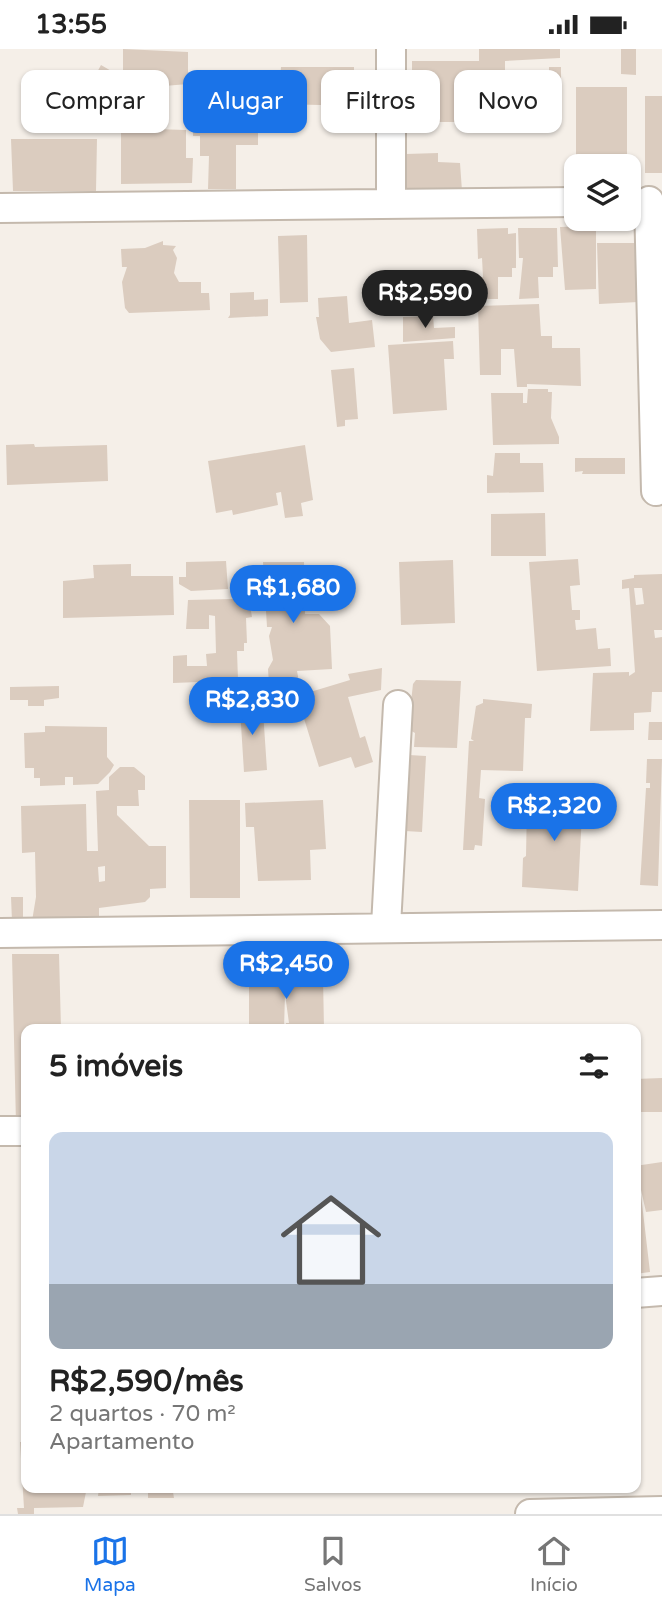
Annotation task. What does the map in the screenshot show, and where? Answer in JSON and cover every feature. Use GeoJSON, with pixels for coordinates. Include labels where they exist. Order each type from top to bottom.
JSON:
{"type":"FeatureCollection","features":[{"type":"Feature","properties":{"kind":"street"},"geometry":{"type":"LineString","coordinates":[[391,49],[391,203]]}},
{"type":"Feature","properties":{"kind":"street"},"geometry":{"type":"LineString","coordinates":[[646,201],[656,491]]}},
{"type":"Feature","properties":{"kind":"street"},"geometry":{"type":"LineString","coordinates":[[0,208],[564,202]]}},
{"type":"Feature","properties":{"kind":"street"},"geometry":{"type":"LineString","coordinates":[[386,926],[398,705]]}},
{"type":"Feature","properties":{"kind":"street"},"geometry":{"type":"LineString","coordinates":[[0,933],[386,926],[662,925]]}},
{"type":"Feature","properties":{"kind":"street"},"geometry":{"type":"LineString","coordinates":[[0,1131],[21,1131]]}},
{"type":"Feature","properties":{"kind":"street"},"geometry":{"type":"LineString","coordinates":[[641,1293],[662,1291]]}},
{"type":"Feature","properties":{"kind":"street"},"geometry":{"type":"LineString","coordinates":[[530,1514],[662,1511]]}},
{"type":"Feature","properties":{"kind":"building"},"geometry":{"type":"Polygon","coordinates":[[[123,49],[188,52],[188,70],[183,70],[183,84],[169,86],[169,70],[123,70],[123,49]]]}},
{"type":"Feature","properties":{"kind":"building"},"geometry":{"type":"Polygon","coordinates":[[[479,49],[560,49],[560,58],[505,61],[505,70],[454,70],[454,122],[440,122],[440,70],[412,70],[412,61],[479,61],[479,49]]]}},
{"type":"Feature","properties":{"kind":"building"},"geometry":{"type":"Polygon","coordinates":[[[621,49],[636,49],[636,75],[621,74],[621,49]]]}},
{"type":"Feature","properties":{"kind":"building"},"geometry":{"type":"Polygon","coordinates":[[[281,67],[354,67],[354,70],[321,70],[321,105],[307,105],[307,70],[281,70],[281,67]]]}},
{"type":"Feature","properties":{"kind":"building"},"geometry":{"type":"Polygon","coordinates":[[[549,67],[561,67],[561,70],[549,70],[549,67]]]}},
{"type":"Feature","properties":{"kind":"building"},"geometry":{"type":"Polygon","coordinates":[[[576,87],[627,87],[627,154],[576,154],[576,87]]]}},
{"type":"Feature","properties":{"kind":"building"},"geometry":{"type":"Polygon","coordinates":[[[645,96],[662,96],[662,173],[645,173],[645,96]]]}},
{"type":"Feature","properties":{"kind":"building"},"geometry":{"type":"Polygon","coordinates":[[[169,129],[183,130],[183,133],[186,133],[186,158],[193,158],[192,183],[121,184],[121,133],[169,133],[169,129]]]}},
{"type":"Feature","properties":{"kind":"building"},"geometry":{"type":"Polygon","coordinates":[[[193,133],[258,133],[258,145],[236,145],[236,189],[208,189],[209,156],[200,156],[200,136],[193,136],[193,133]]]}},
{"type":"Feature","properties":{"kind":"building"},"geometry":{"type":"Polygon","coordinates":[[[11,139],[97,139],[96,191],[13,191],[11,139]]]}},
{"type":"Feature","properties":{"kind":"building"},"geometry":{"type":"Polygon","coordinates":[[[438,153],[438,162],[460,163],[462,191],[406,192],[406,154],[438,153]]]}},
{"type":"Feature","properties":{"kind":"building"},"geometry":{"type":"Polygon","coordinates":[[[560,227],[564,227],[564,231],[596,231],[596,289],[565,290],[560,227]]]}},
{"type":"Feature","properties":{"kind":"building"},"geometry":{"type":"Polygon","coordinates":[[[508,228],[508,234],[516,233],[516,268],[512,268],[512,277],[498,277],[498,299],[479,299],[478,277],[483,277],[482,258],[478,259],[477,229],[508,228]]]}},
{"type":"Feature","properties":{"kind":"building"},"geometry":{"type":"Polygon","coordinates":[[[518,228],[557,228],[558,267],[553,267],[553,277],[538,277],[539,298],[519,299],[523,258],[519,258],[518,228]]]}},
{"type":"Feature","properties":{"kind":"building"},"geometry":{"type":"Polygon","coordinates":[[[307,235],[308,302],[280,303],[278,236],[307,235]]]}},
{"type":"Feature","properties":{"kind":"building"},"geometry":{"type":"Polygon","coordinates":[[[163,241],[163,245],[176,246],[173,250],[177,258],[174,273],[179,282],[201,282],[201,293],[209,293],[210,310],[129,313],[125,308],[122,282],[127,267],[122,267],[121,249],[145,248],[163,241]]]}},
{"type":"Feature","properties":{"kind":"building"},"geometry":{"type":"Polygon","coordinates":[[[597,243],[635,243],[638,302],[599,304],[597,243]]]}},
{"type":"Feature","properties":{"kind":"building"},"geometry":{"type":"Polygon","coordinates":[[[429,272],[468,272],[468,305],[453,305],[453,310],[446,312],[430,312],[429,272]]]}},
{"type":"Feature","properties":{"kind":"building"},"geometry":{"type":"Polygon","coordinates":[[[254,292],[254,300],[268,299],[268,316],[228,318],[230,293],[254,292]]]}},
{"type":"Feature","properties":{"kind":"building"},"geometry":{"type":"Polygon","coordinates":[[[347,296],[349,323],[372,320],[375,347],[331,352],[320,339],[316,317],[319,317],[318,298],[347,296]]]}},
{"type":"Feature","properties":{"kind":"building"},"geometry":{"type":"Polygon","coordinates":[[[539,304],[541,336],[552,336],[552,348],[580,348],[581,386],[527,384],[527,387],[517,387],[514,349],[501,349],[501,375],[480,375],[478,306],[539,304]]]}},
{"type":"Feature","properties":{"kind":"building"},"geometry":{"type":"Polygon","coordinates":[[[433,316],[434,328],[455,327],[455,338],[403,342],[403,317],[433,316]]]}},
{"type":"Feature","properties":{"kind":"building"},"geometry":{"type":"Polygon","coordinates":[[[453,341],[454,359],[444,359],[447,410],[393,414],[388,345],[453,341]]]}},
{"type":"Feature","properties":{"kind":"building"},"geometry":{"type":"Polygon","coordinates":[[[354,368],[358,419],[345,420],[345,426],[337,427],[331,370],[354,368]]]}},
{"type":"Feature","properties":{"kind":"building"},"geometry":{"type":"Polygon","coordinates":[[[528,389],[548,389],[548,392],[552,392],[551,418],[559,444],[493,445],[491,393],[523,393],[523,403],[527,403],[528,389]]]}},
{"type":"Feature","properties":{"kind":"building"},"geometry":{"type":"Polygon","coordinates":[[[34,444],[35,447],[107,445],[108,481],[7,485],[6,445],[34,444]]]}},
{"type":"Feature","properties":{"kind":"building"},"geometry":{"type":"Polygon","coordinates":[[[305,445],[313,500],[301,503],[303,516],[285,518],[281,492],[276,493],[278,505],[233,515],[232,510],[216,513],[208,461],[305,445]]]}},
{"type":"Feature","properties":{"kind":"building"},"geometry":{"type":"Polygon","coordinates":[[[495,453],[520,453],[520,463],[543,463],[544,492],[487,493],[487,475],[493,476],[495,453]]]}},
{"type":"Feature","properties":{"kind":"building"},"geometry":{"type":"Polygon","coordinates":[[[575,458],[625,458],[625,474],[575,472],[575,458]]]}},
{"type":"Feature","properties":{"kind":"building"},"geometry":{"type":"Polygon","coordinates":[[[545,513],[546,556],[491,556],[491,514],[545,513]]]}},
{"type":"Feature","properties":{"kind":"building"},"geometry":{"type":"Polygon","coordinates":[[[578,559],[580,585],[570,586],[572,610],[580,610],[580,620],[575,620],[576,630],[596,628],[598,649],[610,648],[611,666],[537,671],[529,562],[578,559]]]}},
{"type":"Feature","properties":{"kind":"building"},"geometry":{"type":"Polygon","coordinates":[[[453,560],[455,623],[401,625],[399,562],[453,560]]]}},
{"type":"Feature","properties":{"kind":"building"},"geometry":{"type":"Polygon","coordinates":[[[226,561],[228,589],[191,591],[179,584],[179,577],[186,577],[186,562],[226,561]]]}},
{"type":"Feature","properties":{"kind":"building"},"geometry":{"type":"Polygon","coordinates":[[[263,562],[304,562],[305,614],[319,614],[330,626],[332,669],[297,671],[299,682],[269,684],[268,669],[273,660],[269,636],[272,627],[267,627],[263,562]]]}},
{"type":"Feature","properties":{"kind":"building"},"geometry":{"type":"Polygon","coordinates":[[[131,564],[131,576],[173,576],[174,615],[63,618],[63,581],[94,578],[93,565],[131,564]]]}},
{"type":"Feature","properties":{"kind":"building"},"geometry":{"type":"Polygon","coordinates":[[[662,574],[662,630],[654,630],[655,638],[662,637],[662,692],[652,692],[651,712],[634,713],[634,730],[590,731],[593,673],[629,672],[629,676],[635,672],[629,588],[622,589],[622,580],[634,578],[634,575],[662,574]],[[634,588],[636,605],[644,604],[642,588],[634,588]]]}},
{"type":"Feature","properties":{"kind":"building"},"geometry":{"type":"Polygon","coordinates":[[[258,575],[261,599],[255,599],[255,606],[250,605],[252,617],[246,618],[247,643],[244,643],[244,651],[237,651],[238,680],[210,681],[210,687],[199,688],[199,682],[173,683],[173,656],[187,655],[187,666],[207,666],[206,654],[216,653],[215,616],[209,615],[209,629],[186,629],[188,600],[233,599],[233,577],[258,575]]]}},
{"type":"Feature","properties":{"kind":"building"},"geometry":{"type":"Polygon","coordinates":[[[382,668],[381,690],[348,697],[360,738],[365,736],[373,762],[355,768],[351,757],[319,767],[297,696],[350,680],[348,674],[382,668]]]}},
{"type":"Feature","properties":{"kind":"building"},"geometry":{"type":"Polygon","coordinates":[[[416,680],[461,681],[457,748],[414,747],[415,733],[408,729],[413,684],[416,680]]]}},
{"type":"Feature","properties":{"kind":"building"},"geometry":{"type":"Polygon","coordinates":[[[59,686],[59,698],[44,700],[44,706],[28,706],[28,700],[10,700],[10,687],[59,686]]]}},
{"type":"Feature","properties":{"kind":"building"},"geometry":{"type":"Polygon","coordinates":[[[248,691],[250,712],[263,711],[267,770],[244,772],[239,693],[248,691]]]}},
{"type":"Feature","properties":{"kind":"building"},"geometry":{"type":"Polygon","coordinates":[[[483,699],[532,704],[531,718],[525,718],[523,771],[481,770],[479,798],[485,799],[482,846],[475,845],[474,850],[463,850],[469,741],[474,741],[471,739],[476,706],[483,703],[483,699]]]}},
{"type":"Feature","properties":{"kind":"building"},"geometry":{"type":"Polygon","coordinates":[[[649,722],[662,722],[662,740],[648,740],[649,722]]]}},
{"type":"Feature","properties":{"kind":"building"},"geometry":{"type":"Polygon","coordinates":[[[45,726],[107,727],[107,757],[114,765],[110,772],[98,784],[73,785],[73,777],[65,777],[65,785],[40,786],[40,778],[34,778],[34,768],[25,768],[24,733],[45,732],[45,726]]]}},
{"type":"Feature","properties":{"kind":"building"},"geometry":{"type":"Polygon","coordinates":[[[409,755],[426,756],[422,832],[405,831],[409,755]]]}},
{"type":"Feature","properties":{"kind":"building"},"geometry":{"type":"Polygon","coordinates":[[[647,759],[662,759],[658,886],[640,885],[646,788],[650,788],[650,783],[646,783],[647,759]]]}},
{"type":"Feature","properties":{"kind":"building"},"geometry":{"type":"Polygon","coordinates":[[[120,767],[134,767],[145,776],[145,790],[138,790],[139,806],[117,806],[117,815],[149,846],[166,846],[166,888],[150,889],[150,897],[145,902],[99,908],[99,920],[90,920],[90,917],[32,921],[36,897],[35,852],[22,853],[21,806],[86,804],[87,851],[98,851],[96,791],[109,790],[109,777],[120,767]],[[105,866],[98,867],[99,882],[105,881],[105,866]]]}},
{"type":"Feature","properties":{"kind":"building"},"geometry":{"type":"Polygon","coordinates":[[[547,792],[583,795],[578,891],[522,887],[523,858],[526,856],[527,804],[529,801],[546,802],[547,792]]]}},
{"type":"Feature","properties":{"kind":"building"},"geometry":{"type":"Polygon","coordinates":[[[189,800],[240,800],[240,898],[190,898],[189,800]]]}},
{"type":"Feature","properties":{"kind":"building"},"geometry":{"type":"Polygon","coordinates":[[[323,800],[326,849],[310,850],[311,880],[258,881],[254,827],[246,827],[245,803],[323,800]]]}},
{"type":"Feature","properties":{"kind":"building"},"geometry":{"type":"Polygon","coordinates":[[[11,897],[23,897],[23,921],[12,921],[11,897]]]}},
{"type":"Feature","properties":{"kind":"building"},"geometry":{"type":"Polygon","coordinates":[[[12,954],[59,954],[61,1024],[21,1024],[21,1124],[16,1124],[12,954]]]}},
{"type":"Feature","properties":{"kind":"building"},"geometry":{"type":"Polygon","coordinates":[[[249,972],[306,973],[305,978],[323,977],[324,1024],[286,1024],[289,1023],[285,994],[284,1024],[249,1024],[249,972]]]}},
{"type":"Feature","properties":{"kind":"building"},"geometry":{"type":"Polygon","coordinates":[[[662,1078],[662,1112],[641,1112],[641,1079],[662,1078]]]}},
{"type":"Feature","properties":{"kind":"building"},"geometry":{"type":"Polygon","coordinates":[[[662,1162],[662,1210],[646,1212],[641,1190],[641,1165],[662,1162]]]}},
{"type":"Feature","properties":{"kind":"building"},"geometry":{"type":"Polygon","coordinates":[[[641,1195],[650,1272],[641,1273],[641,1195]]]}},
{"type":"Feature","properties":{"kind":"building"},"geometry":{"type":"Polygon","coordinates":[[[23,1493],[86,1493],[83,1507],[34,1508],[34,1514],[18,1514],[17,1508],[24,1508],[23,1493]]]}},
{"type":"Feature","properties":{"kind":"building"},"geometry":{"type":"Polygon","coordinates":[[[98,1493],[131,1493],[131,1495],[98,1496],[98,1493]]]}},
{"type":"Feature","properties":{"kind":"building"},"geometry":{"type":"Polygon","coordinates":[[[148,1493],[173,1493],[174,1498],[148,1498],[148,1493]]]}}]}
